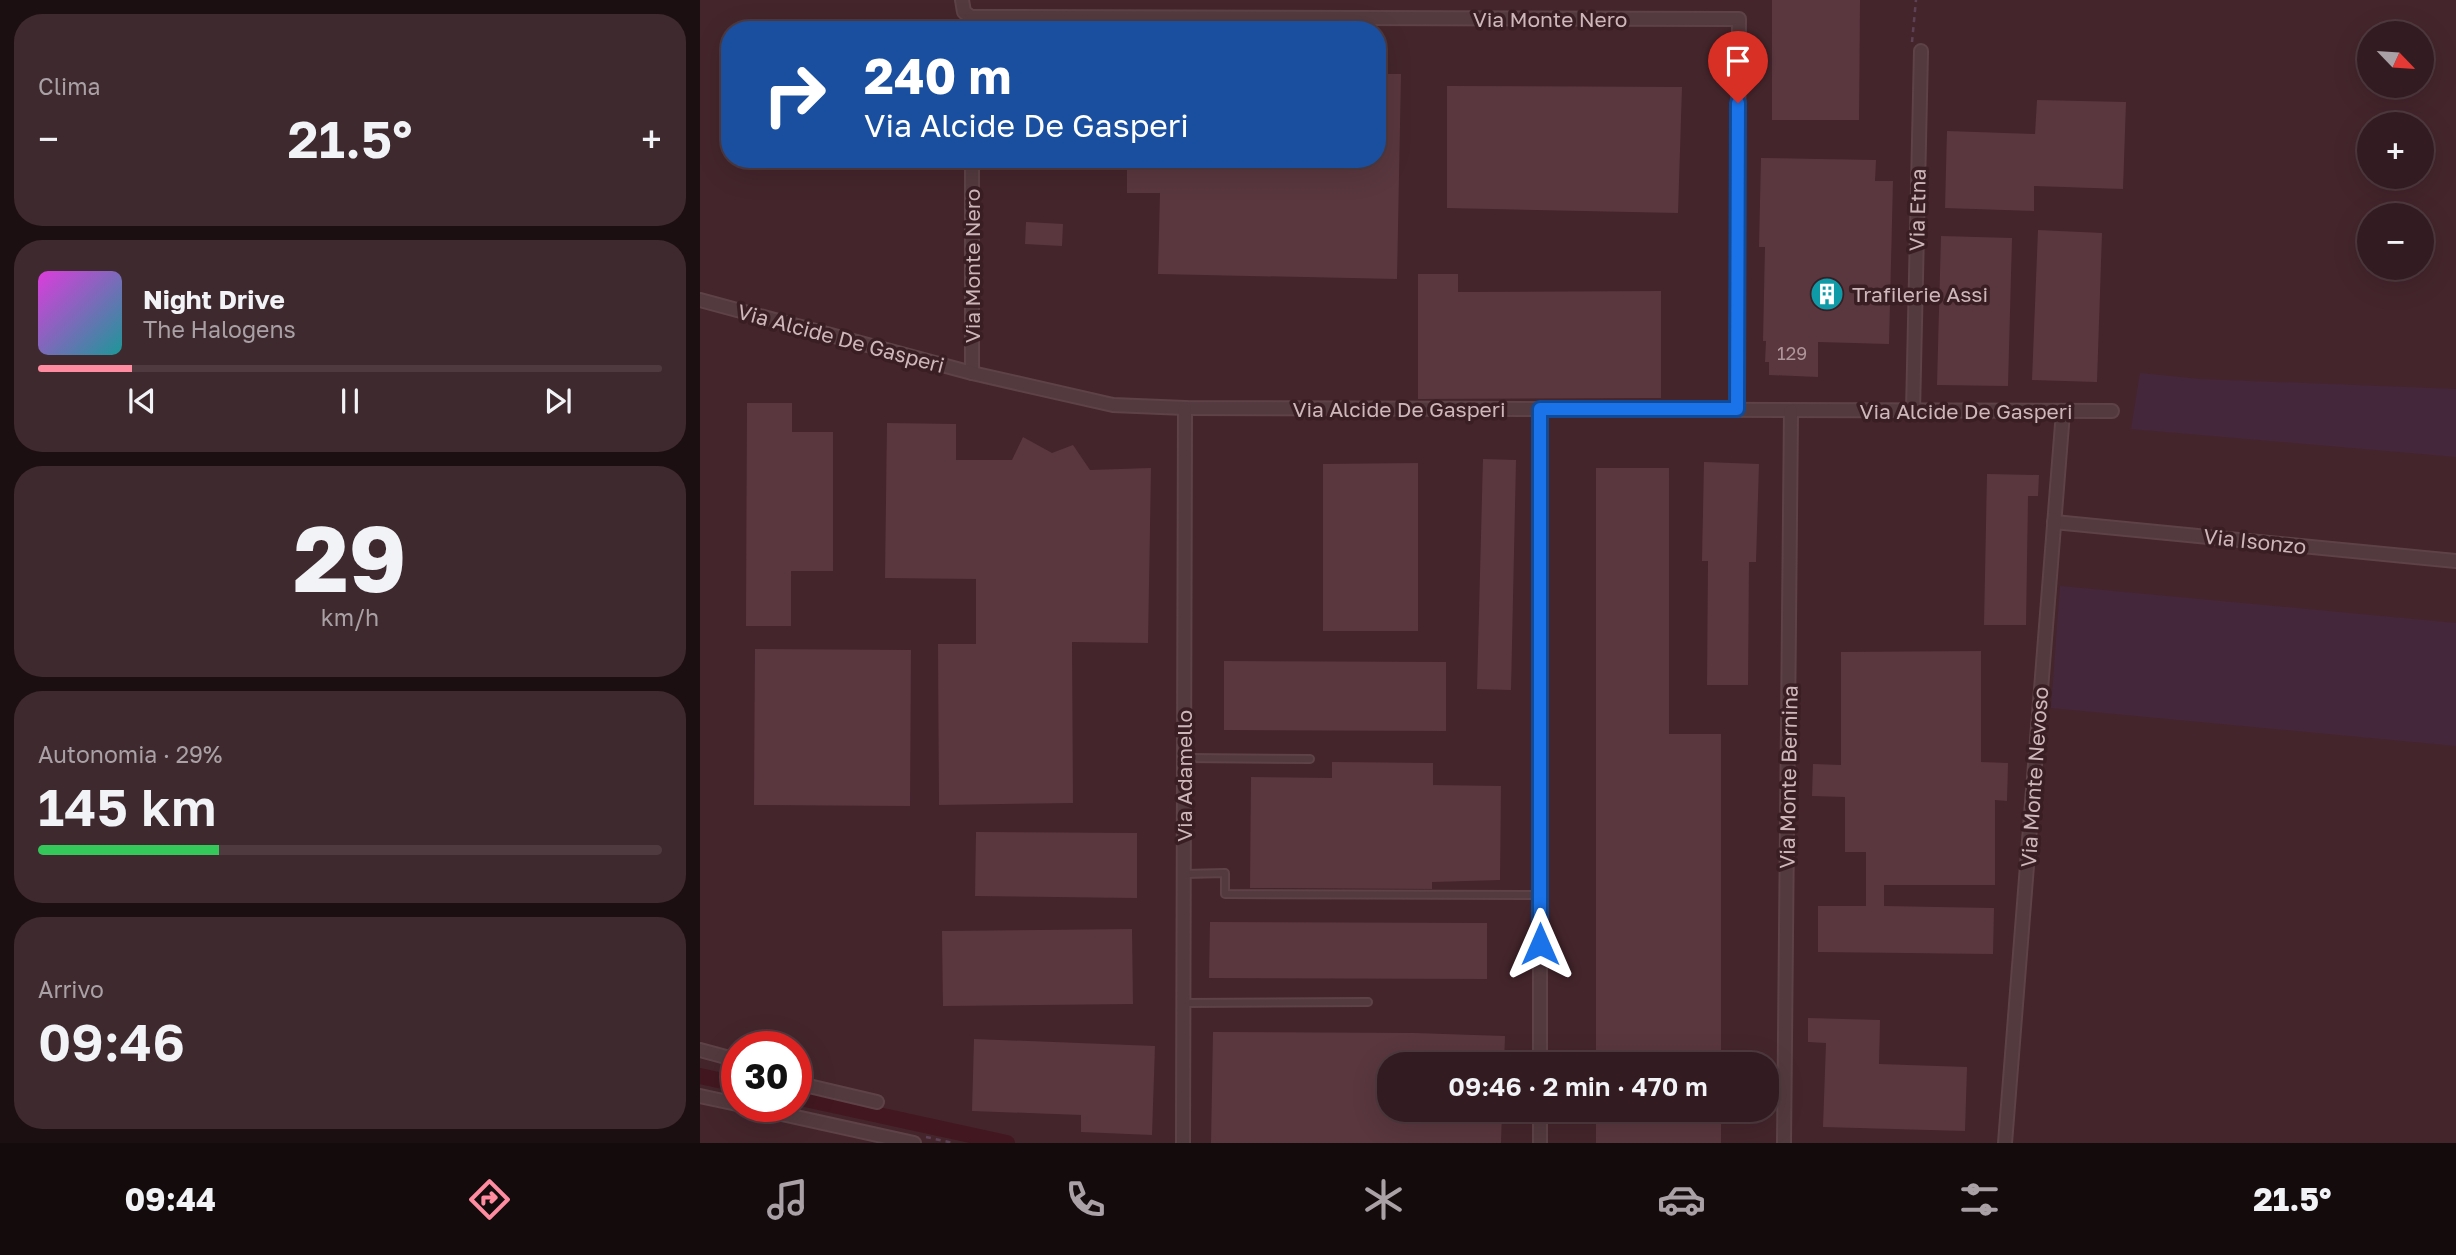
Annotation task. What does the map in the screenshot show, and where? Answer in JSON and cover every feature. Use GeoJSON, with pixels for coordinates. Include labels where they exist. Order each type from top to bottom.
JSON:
{"type":"FeatureCollection","features":[{"type":"Feature","properties":{"kind":"street","name":"Via Monte Nero"},"geometry":{"type":"LineString","coordinates":[[962,0],[964,12],[970,21]]}},
{"type":"Feature","properties":{"kind":"street","name":"Via Monte Nero"},"geometry":{"type":"LineString","coordinates":[[1355,21],[1739,19],[1737,409]]}},
{"type":"Feature","properties":{"kind":"street","name":"Via Etna"},"geometry":{"type":"LineString","coordinates":[[1913,412],[1920,51]]}},
{"type":"Feature","properties":{"kind":"street","name":"Via Monte Nero"},"geometry":{"type":"LineString","coordinates":[[972,168],[972,373]]}},
{"type":"Feature","properties":{"kind":"street","name":"Via Alcide De Gasperi"},"geometry":{"type":"LineString","coordinates":[[700,300],[972,373],[1112,405],[1185,408],[2112,411]]}},
{"type":"Feature","properties":{"kind":"street","name":"Via Adamello"},"geometry":{"type":"LineString","coordinates":[[1183,1143],[1185,408]]}},
{"type":"Feature","properties":{"kind":"street"},"geometry":{"type":"LineString","coordinates":[[1540,409],[1540,1052]]}},
{"type":"Feature","properties":{"kind":"street","name":"Via Monte Bernina"},"geometry":{"type":"LineString","coordinates":[[1784,1143],[1791,411]]}},
{"type":"Feature","properties":{"kind":"street","name":"Via Monte Nevoso"},"geometry":{"type":"LineString","coordinates":[[2005,1143],[2063,412]]}},
{"type":"Feature","properties":{"kind":"street","name":"Via Isonzo"},"geometry":{"type":"LineString","coordinates":[[2054,522],[2456,561]]}},
{"type":"Feature","properties":{"kind":"street"},"geometry":{"type":"LineString","coordinates":[[700,1050],[721,1056]]}},
{"type":"Feature","properties":{"kind":"street"},"geometry":{"type":"LineString","coordinates":[[812,1087],[877,1102]]}},
{"type":"Feature","properties":{"kind":"street"},"geometry":{"type":"LineString","coordinates":[[700,1096],[721,1101]]}},
{"type":"Feature","properties":{"kind":"street"},"geometry":{"type":"LineString","coordinates":[[812,1121],[914,1143]]}},
{"type":"Feature","properties":{"kind":"street"},"geometry":{"type":"LineString","coordinates":[[1539,1143],[1540,1122]]}},
{"type":"Feature","properties":{"kind":"lane"},"geometry":{"type":"LineString","coordinates":[[1184,758],[1310,758]]}},
{"type":"Feature","properties":{"kind":"lane"},"geometry":{"type":"LineString","coordinates":[[1184,874],[1225,873],[1225,894],[1540,895]]}},
{"type":"Feature","properties":{"kind":"lane"},"geometry":{"type":"LineString","coordinates":[[1184,1003],[1368,1002]]}},
{"type":"Feature","properties":{"kind":"path"},"geometry":{"type":"LineString","coordinates":[[1916,0],[1912,45],[1920,51]]}},
{"type":"Feature","properties":{"kind":"shaded area"},"geometry":{"type":"Polygon","coordinates":[[[2140,373],[2200,379],[2456,389],[2456,457],[2131,429],[2140,373]]]}},
{"type":"Feature","properties":{"kind":"shaded area"},"geometry":{"type":"Polygon","coordinates":[[[2060,586],[2456,623],[2456,746],[2051,708],[2060,586]]]}},
{"type":"Feature","properties":{"kind":"building"},"geometry":{"type":"Polygon","coordinates":[[[1772,0],[1860,0],[1859,120],[1772,120],[1772,0]]]}},
{"type":"Feature","properties":{"kind":"building"},"geometry":{"type":"Polygon","coordinates":[[[1386,74],[1401,74],[1397,279],[1158,274],[1160,193],[1127,193],[1127,168],[1386,168],[1386,74]]]}},
{"type":"Feature","properties":{"kind":"building"},"geometry":{"type":"Polygon","coordinates":[[[1447,86],[1682,87],[1678,213],[1447,208],[1447,86]]]}},
{"type":"Feature","properties":{"kind":"building"},"geometry":{"type":"Polygon","coordinates":[[[2037,100],[2126,102],[2123,189],[2034,186],[2034,211],[1945,208],[1947,131],[2035,134],[2037,100]]]}},
{"type":"Feature","properties":{"kind":"building","name":"Trafilerie Assi"},"geometry":{"type":"Polygon","coordinates":[[[1761,158],[1876,160],[1875,181],[1893,181],[1889,344],[1818,342],[1818,377],[1769,375],[1769,362],[1765,362],[1765,247],[1759,247],[1761,158]]]}},
{"type":"Feature","properties":{"kind":"building"},"geometry":{"type":"Polygon","coordinates":[[[1026,222],[1063,224],[1062,246],[1025,244],[1026,222]]]}},
{"type":"Feature","properties":{"kind":"building"},"geometry":{"type":"Polygon","coordinates":[[[2038,230],[2102,233],[2097,382],[2032,380],[2038,230]]]}},
{"type":"Feature","properties":{"kind":"building"},"geometry":{"type":"Polygon","coordinates":[[[1941,236],[2012,238],[2008,386],[1937,385],[1941,236]]]}},
{"type":"Feature","properties":{"kind":"building"},"geometry":{"type":"Polygon","coordinates":[[[1418,274],[1458,274],[1458,292],[1661,291],[1661,398],[1418,399],[1418,274]]]}},
{"type":"Feature","properties":{"kind":"building"},"geometry":{"type":"Polygon","coordinates":[[[747,403],[792,403],[792,432],[833,432],[833,571],[791,571],[791,626],[746,626],[747,403]]]}},
{"type":"Feature","properties":{"kind":"building"},"geometry":{"type":"Polygon","coordinates":[[[887,423],[956,424],[956,460],[1012,460],[1023,437],[1052,453],[1073,445],[1090,470],[1151,468],[1148,643],[1072,642],[1073,803],[939,805],[938,644],[976,644],[976,579],[885,578],[887,423]]]}},
{"type":"Feature","properties":{"kind":"building"},"geometry":{"type":"Polygon","coordinates":[[[1483,459],[1516,460],[1511,690],[1477,689],[1483,459]]]}},
{"type":"Feature","properties":{"kind":"building"},"geometry":{"type":"Polygon","coordinates":[[[1704,462],[1759,464],[1756,562],[1749,562],[1748,685],[1707,685],[1708,561],[1702,561],[1704,462]]]}},
{"type":"Feature","properties":{"kind":"building"},"geometry":{"type":"Polygon","coordinates":[[[1418,463],[1418,631],[1323,631],[1323,464],[1418,463]]]}},
{"type":"Feature","properties":{"kind":"building"},"geometry":{"type":"Polygon","coordinates":[[[1596,468],[1669,468],[1669,734],[1721,734],[1721,1052],[1596,1052],[1596,468]]]}},
{"type":"Feature","properties":{"kind":"building"},"geometry":{"type":"Polygon","coordinates":[[[1987,474],[2039,475],[2038,496],[2028,496],[2026,625],[1984,625],[1987,474]]]}},
{"type":"Feature","properties":{"kind":"building"},"geometry":{"type":"Polygon","coordinates":[[[755,649],[911,650],[910,806],[754,805],[755,649]]]}},
{"type":"Feature","properties":{"kind":"building"},"geometry":{"type":"Polygon","coordinates":[[[1981,651],[1981,762],[2008,763],[2007,801],[1995,800],[1995,885],[1884,885],[1884,906],[1994,908],[1993,954],[1818,952],[1818,906],[1866,906],[1866,852],[1845,852],[1845,797],[1812,796],[1813,764],[1841,765],[1841,652],[1981,651]]]}},
{"type":"Feature","properties":{"kind":"building"},"geometry":{"type":"Polygon","coordinates":[[[1224,661],[1446,662],[1446,731],[1224,730],[1224,661]]]}},
{"type":"Feature","properties":{"kind":"building"},"geometry":{"type":"Polygon","coordinates":[[[1332,762],[1433,763],[1433,785],[1501,786],[1500,880],[1432,882],[1432,889],[1250,888],[1251,777],[1332,778],[1332,762]]]}},
{"type":"Feature","properties":{"kind":"building"},"geometry":{"type":"Polygon","coordinates":[[[976,832],[1137,833],[1137,898],[975,896],[976,832]]]}},
{"type":"Feature","properties":{"kind":"building"},"geometry":{"type":"Polygon","coordinates":[[[1210,922],[1487,923],[1487,979],[1209,978],[1210,922]]]}},
{"type":"Feature","properties":{"kind":"building"},"geometry":{"type":"Polygon","coordinates":[[[1132,929],[1133,1004],[943,1006],[942,931],[1132,929]]]}},
{"type":"Feature","properties":{"kind":"building"},"geometry":{"type":"Polygon","coordinates":[[[1808,1018],[1880,1020],[1879,1064],[1967,1067],[1965,1131],[1823,1127],[1826,1043],[1808,1042],[1808,1018]]]}},
{"type":"Feature","properties":{"kind":"building"},"geometry":{"type":"Polygon","coordinates":[[[1213,1032],[1505,1036],[1504,1052],[1377,1052],[1377,1122],[1502,1122],[1501,1143],[1211,1143],[1213,1032]]]}},
{"type":"Feature","properties":{"kind":"building"},"geometry":{"type":"Polygon","coordinates":[[[974,1039],[1155,1046],[1152,1135],[1081,1132],[1081,1115],[972,1111],[974,1039]]]}},
{"type":"Feature","properties":{"kind":"building"},"geometry":{"type":"Polygon","coordinates":[[[1596,1122],[1721,1122],[1721,1143],[1596,1143],[1596,1122]]]}},
{"type":"Feature","properties":{"kind":"waterway"},"geometry":{"type":"LineString","coordinates":[[700,1076],[721,1081]]}},
{"type":"Feature","properties":{"kind":"waterway"},"geometry":{"type":"LineString","coordinates":[[812,1100],[1007,1143]]}},
{"type":"Feature","properties":{"kind":"place","name":"Trafilerie Assi"},"geometry":{"type":"Point","coordinates":[1827,294]}},
{"type":"Feature","properties":{"kind":"route"},"geometry":{"type":"LineString","coordinates":[[1540,944],[1540,409],[1737,409],[1738,103]]}}]}
